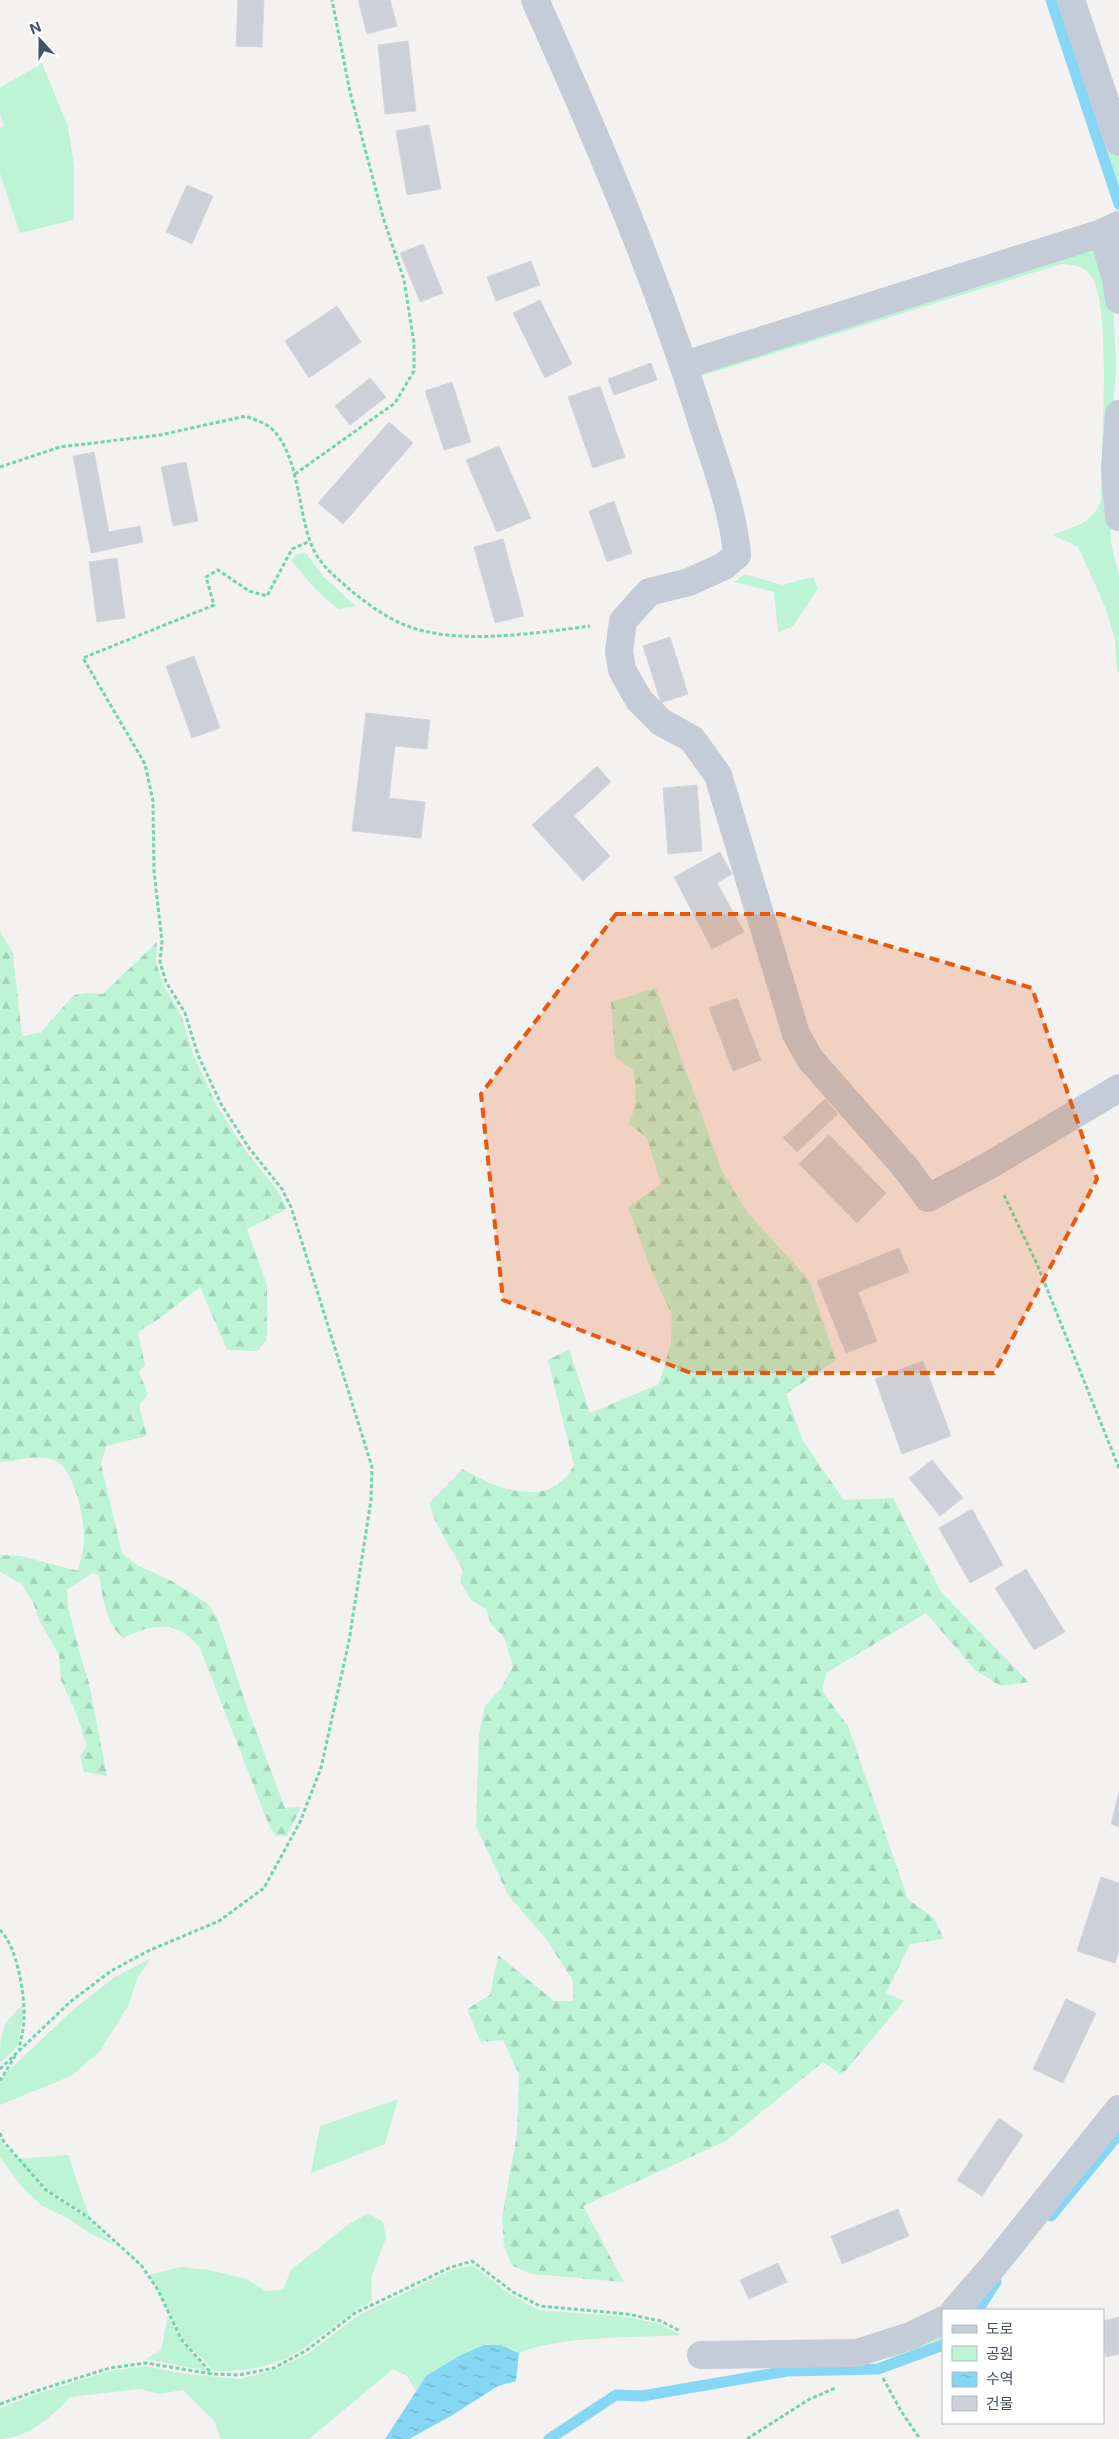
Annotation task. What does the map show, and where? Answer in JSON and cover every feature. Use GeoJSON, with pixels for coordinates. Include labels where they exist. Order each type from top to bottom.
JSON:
{"type":"FeatureCollection","features":[{"type":"Feature","properties":{"kind":"street"},"geometry":{"type":"LineString","coordinates":[[535,0],[612,173],[684,365],[729,509],[737,555],[724,566],[689,582],[649,592],[623,621],[619,652],[622,670],[639,700],[661,722],[692,739],[718,775],[793,1025],[810,1059],[905,1167],[928,1198],[990,1165],[1119,1088]]}},
{"type":"Feature","properties":{"kind":"street"},"geometry":{"type":"LineString","coordinates":[[1071,0],[1119,142]]}},
{"type":"Feature","properties":{"kind":"street"},"geometry":{"type":"LineString","coordinates":[[684,365],[1110,229],[1119,300]]}},
{"type":"Feature","properties":{"kind":"street"},"geometry":{"type":"LineString","coordinates":[[1119,414],[1115,470],[1119,517]]}},
{"type":"Feature","properties":{"kind":"street"},"geometry":{"type":"LineString","coordinates":[[956,2309],[995,2264],[1119,2109]]}},
{"type":"Feature","properties":{"kind":"street"},"geometry":{"type":"LineString","coordinates":[[701,2355],[857,2353],[910,2336],[942,2320]]}},
{"type":"Feature","properties":{"kind":"path"},"geometry":{"type":"LineString","coordinates":[[295,474],[395,403],[414,370],[414,343],[404,280],[380,208],[350,92],[332,0]]}},
{"type":"Feature","properties":{"kind":"path"},"geometry":{"type":"LineString","coordinates":[[0,467],[60,447],[160,436],[246,416],[259,421],[273,431],[286,452],[295,474],[301,512],[310,541],[325,568],[358,597],[405,625],[446,635],[490,635],[534,633],[623,621]]}},
{"type":"Feature","properties":{"kind":"path"},"geometry":{"type":"LineString","coordinates":[[0,2069],[70,2002],[111,1971],[148,1951],[219,1921],[264,1888],[300,1822],[321,1768],[349,1641],[371,1500],[372,1467],[291,1207],[282,1189],[249,1148],[221,1104],[198,1055],[186,1013],[166,982],[160,962],[162,942],[154,871],[153,801],[145,764],[84,658],[214,605],[206,577],[218,570],[249,592],[267,596],[292,549],[310,541]]}},
{"type":"Feature","properties":{"kind":"path"},"geometry":{"type":"LineString","coordinates":[[990,1165],[1037,1264],[1119,1468]]}},
{"type":"Feature","properties":{"kind":"path"},"geometry":{"type":"LineString","coordinates":[[0,1930],[15,1957],[23,1993],[24,2018],[19,2050],[0,2081]]}},
{"type":"Feature","properties":{"kind":"path"},"geometry":{"type":"LineString","coordinates":[[0,2133],[4,2142],[46,2190],[88,2217],[141,2265],[158,2290],[181,2339],[212,2374]]}},
{"type":"Feature","properties":{"kind":"path"},"geometry":{"type":"LineString","coordinates":[[0,2404],[110,2368],[146,2362],[212,2374],[239,2375],[274,2368],[307,2350],[355,2313],[449,2268],[472,2261],[513,2292],[540,2306],[627,2314],[661,2321],[683,2332],[701,2355]]}},
{"type":"Feature","properties":{"kind":"path"},"geometry":{"type":"LineString","coordinates":[[883,2377],[901,2411],[920,2439]]}},
{"type":"Feature","properties":{"kind":"path"},"geometry":{"type":"LineString","coordinates":[[747,2439],[808,2400],[843,2384]]}},
{"type":"Feature","properties":{"kind":"highlighted area"},"geometry":{"type":"Polygon","coordinates":[[[616,914],[780,914],[1032,988],[1097,1179],[994,1373],[691,1373],[503,1300],[481,1094],[616,914]]]}},
{"type":"Feature","properties":{"kind":"green space"},"geometry":{"type":"Polygon","coordinates":[[[1056,0],[1066,0],[1119,158],[1119,190],[1056,0]]]}},
{"type":"Feature","properties":{"kind":"green space"},"geometry":{"type":"Polygon","coordinates":[[[42,63],[68,127],[74,165],[74,220],[20,233],[0,173],[0,128],[4,126],[0,113],[0,88],[42,63]]]}},
{"type":"Feature","properties":{"kind":"green space"},"geometry":{"type":"Polygon","coordinates":[[[1092,247],[1110,276],[1114,322],[1116,366],[1109,467],[1111,543],[1119,576],[1119,671],[1117,673],[1115,640],[1106,609],[1092,577],[1078,547],[1053,535],[1088,519],[1098,508],[1101,500],[1104,383],[1102,318],[1098,293],[1091,276],[1085,270],[1074,265],[1061,264],[698,377],[696,371],[1092,247]]]}},
{"type":"Feature","properties":{"kind":"green space"},"geometry":{"type":"Polygon","coordinates":[[[306,553],[323,576],[355,606],[338,609],[315,589],[291,560],[297,554],[306,553]]]}},
{"type":"Feature","properties":{"kind":"green space"},"geometry":{"type":"Polygon","coordinates":[[[745,574],[782,585],[813,577],[818,588],[793,626],[778,633],[774,592],[734,582],[745,574]]]}},
{"type":"Feature","properties":{"kind":"green space"},"geometry":{"type":"Polygon","coordinates":[[[0,931],[13,953],[22,1036],[40,1033],[74,995],[88,993],[103,994],[157,942],[156,963],[163,984],[181,1015],[194,1056],[217,1106],[245,1150],[278,1191],[287,1209],[247,1229],[267,1285],[267,1339],[258,1351],[227,1350],[200,1287],[160,1318],[138,1332],[145,1365],[139,1372],[148,1394],[139,1405],[147,1436],[106,1446],[101,1464],[122,1553],[137,1565],[172,1581],[208,1604],[217,1617],[247,1707],[285,1808],[301,1807],[287,1836],[276,1836],[270,1828],[200,1648],[182,1632],[164,1626],[144,1629],[123,1638],[117,1632],[109,1617],[99,1575],[92,1573],[67,1590],[68,1607],[89,1683],[107,1776],[84,1772],[80,1756],[87,1746],[77,1715],[61,1680],[59,1655],[39,1620],[33,1602],[22,1584],[0,1572],[0,1555],[21,1556],[78,1571],[84,1532],[73,1484],[68,1473],[61,1465],[47,1458],[27,1458],[0,1462],[0,931]]]}},
{"type":"Feature","properties":{"kind":"green space"},"geometry":{"type":"Polygon","coordinates":[[[656,988],[722,1171],[747,1212],[809,1280],[836,1360],[786,1394],[803,1441],[844,1500],[893,1498],[941,1592],[1029,1682],[1001,1686],[976,1671],[926,1613],[826,1673],[822,1691],[848,1726],[908,1899],[934,1918],[944,1939],[910,1944],[886,1993],[904,2001],[842,2075],[823,2062],[726,2141],[583,2206],[624,2282],[531,2274],[513,2266],[504,2248],[502,2217],[517,2134],[519,2074],[503,2040],[481,2042],[467,2009],[490,1995],[498,1955],[554,2001],[573,2001],[573,1981],[547,1940],[508,1895],[476,1826],[479,1734],[485,1706],[501,1688],[513,1666],[504,1637],[491,1624],[486,1609],[471,1600],[460,1582],[463,1570],[436,1523],[429,1503],[463,1469],[506,1489],[522,1492],[537,1492],[551,1488],[564,1479],[574,1465],[548,1360],[569,1349],[590,1413],[659,1384],[671,1343],[672,1315],[651,1269],[628,1207],[661,1184],[647,1138],[629,1124],[635,1104],[636,1091],[633,1070],[615,1057],[611,1002],[656,988]]]}},
{"type":"Feature","properties":{"kind":"green space"},"geometry":{"type":"Polygon","coordinates":[[[151,1958],[137,1979],[128,2006],[100,2051],[71,2076],[0,2105],[0,2084],[5,2074],[75,2008],[115,1977],[151,1958]]]}},
{"type":"Feature","properties":{"kind":"green space"},"geometry":{"type":"Polygon","coordinates":[[[22,2005],[23,2018],[17,2047],[0,2063],[0,2044],[5,2025],[22,2005]]]}},
{"type":"Feature","properties":{"kind":"green space"},"geometry":{"type":"Polygon","coordinates":[[[398,2099],[385,2144],[311,2173],[320,2126],[398,2099]]]}},
{"type":"Feature","properties":{"kind":"green space"},"geometry":{"type":"Polygon","coordinates":[[[0,2137],[2,2143],[17,2159],[68,2155],[89,2216],[47,2189],[25,2168],[45,2191],[87,2218],[114,2245],[88,2232],[68,2218],[42,2206],[22,2187],[0,2157],[0,2137]]]}},
{"type":"Feature","properties":{"kind":"green space"},"geometry":{"type":"Polygon","coordinates":[[[368,2213],[383,2222],[386,2238],[371,2278],[372,2301],[295,2354],[273,2363],[250,2369],[214,2371],[182,2338],[159,2290],[149,2275],[181,2267],[209,2270],[247,2279],[266,2291],[283,2290],[291,2270],[349,2224],[368,2213]]]}},
{"type":"Feature","properties":{"kind":"green space"},"geometry":{"type":"Polygon","coordinates":[[[472,2265],[511,2295],[539,2310],[627,2317],[660,2324],[681,2335],[577,2340],[536,2347],[519,2353],[510,2348],[426,2376],[416,2391],[407,2376],[393,2369],[309,2439],[221,2439],[214,2421],[183,2390],[159,2394],[140,2389],[70,2397],[56,2412],[29,2431],[10,2438],[0,2439],[0,2408],[39,2393],[110,2371],[146,2366],[179,2373],[239,2379],[275,2370],[309,2353],[357,2316],[450,2271],[472,2265]]]}},
{"type":"Feature","properties":{"kind":"green space"},"geometry":{"type":"Polygon","coordinates":[[[168,2316],[180,2339],[207,2371],[146,2359],[161,2350],[168,2316]]]}},
{"type":"Feature","properties":{"kind":"green space"},"geometry":{"type":"Polygon","coordinates":[[[942,2327],[942,2342],[886,2363],[902,2345],[942,2327]]]}},
{"type":"Feature","properties":{"kind":"water"},"geometry":{"type":"Polygon","coordinates":[[[484,2345],[501,2345],[519,2353],[516,2381],[498,2386],[451,2416],[409,2439],[385,2439],[426,2376],[461,2355],[484,2345]]]}},
{"type":"Feature","properties":{"kind":"building"},"geometry":{"type":"Polygon","coordinates":[[[238,0],[264,0],[262,47],[236,46],[238,0]]]}},
{"type":"Feature","properties":{"kind":"building"},"geometry":{"type":"Polygon","coordinates":[[[358,0],[390,0],[397,26],[367,34],[358,0]]]}},
{"type":"Feature","properties":{"kind":"building"},"geometry":{"type":"Polygon","coordinates":[[[408,41],[416,111],[385,114],[378,45],[408,41]]]}},
{"type":"Feature","properties":{"kind":"building"},"geometry":{"type":"Polygon","coordinates":[[[429,125],[441,189],[407,195],[396,131],[429,125]]]}},
{"type":"Feature","properties":{"kind":"building"},"geometry":{"type":"Polygon","coordinates":[[[187,185],[213,196],[192,244],[166,232],[187,185]]]}},
{"type":"Feature","properties":{"kind":"building"},"geometry":{"type":"Polygon","coordinates":[[[423,244],[443,293],[420,302],[400,253],[423,244]]]}},
{"type":"Feature","properties":{"kind":"building"},"geometry":{"type":"Polygon","coordinates":[[[531,261],[540,285],[496,301],[487,277],[531,261]]]}},
{"type":"Feature","properties":{"kind":"building"},"geometry":{"type":"Polygon","coordinates":[[[540,300],[572,364],[545,378],[513,313],[540,300]]]}},
{"type":"Feature","properties":{"kind":"building"},"geometry":{"type":"Polygon","coordinates":[[[337,306],[361,342],[309,378],[285,341],[337,306]]]}},
{"type":"Feature","properties":{"kind":"building"},"geometry":{"type":"Polygon","coordinates":[[[651,363],[657,380],[614,395],[608,379],[651,363]]]}},
{"type":"Feature","properties":{"kind":"building"},"geometry":{"type":"Polygon","coordinates":[[[370,378],[386,397],[350,425],[335,406],[370,378]]]}},
{"type":"Feature","properties":{"kind":"building"},"geometry":{"type":"Polygon","coordinates":[[[452,382],[471,442],[444,450],[425,391],[452,382]]]}},
{"type":"Feature","properties":{"kind":"building"},"geometry":{"type":"Polygon","coordinates":[[[600,386],[625,457],[593,468],[568,397],[600,386]]]}},
{"type":"Feature","properties":{"kind":"building"},"geometry":{"type":"Polygon","coordinates":[[[389,422],[413,443],[343,524],[318,503],[389,422]]]}},
{"type":"Feature","properties":{"kind":"building"},"geometry":{"type":"Polygon","coordinates":[[[499,446],[531,518],[497,532],[466,460],[499,446]]]}},
{"type":"Feature","properties":{"kind":"building"},"geometry":{"type":"Polygon","coordinates":[[[94,452],[109,532],[140,526],[143,542],[91,553],[73,456],[94,452]]]}},
{"type":"Feature","properties":{"kind":"building"},"geometry":{"type":"Polygon","coordinates":[[[186,462],[198,521],[173,526],[161,467],[186,462]]]}},
{"type":"Feature","properties":{"kind":"building"},"geometry":{"type":"Polygon","coordinates":[[[614,501],[632,553],[607,562],[589,511],[614,501]]]}},
{"type":"Feature","properties":{"kind":"building"},"geometry":{"type":"Polygon","coordinates":[[[503,539],[524,616],[495,623],[474,547],[503,539]]]}},
{"type":"Feature","properties":{"kind":"building"},"geometry":{"type":"Polygon","coordinates":[[[117,558],[125,618],[97,622],[89,562],[117,558]]]}},
{"type":"Feature","properties":{"kind":"building"},"geometry":{"type":"Polygon","coordinates":[[[670,637],[688,694],[661,703],[643,646],[670,637]]]}},
{"type":"Feature","properties":{"kind":"building"},"geometry":{"type":"Polygon","coordinates":[[[194,656],[220,728],[192,738],[166,666],[194,656]]]}},
{"type":"Feature","properties":{"kind":"building"},"geometry":{"type":"Polygon","coordinates":[[[366,713],[430,720],[427,749],[395,746],[389,798],[425,802],[421,838],[352,831],[366,713]]]}},
{"type":"Feature","properties":{"kind":"building"},"geometry":{"type":"Polygon","coordinates":[[[597,766],[611,782],[574,816],[610,856],[583,881],[532,825],[597,766]]]}},
{"type":"Feature","properties":{"kind":"building"},"geometry":{"type":"Polygon","coordinates":[[[697,785],[702,851],[668,854],[663,788],[697,785]]]}},
{"type":"Feature","properties":{"kind":"building"},"geometry":{"type":"Polygon","coordinates":[[[720,852],[732,874],[717,883],[744,932],[712,949],[674,877],[720,852]]]}},
{"type":"Feature","properties":{"kind":"building"},"geometry":{"type":"Polygon","coordinates":[[[737,998],[761,1060],[733,1071],[709,1008],[737,998]]]}},
{"type":"Feature","properties":{"kind":"building"},"geometry":{"type":"Polygon","coordinates":[[[825,1099],[838,1114],[797,1152],[783,1138],[825,1099]]]}},
{"type":"Feature","properties":{"kind":"building"},"geometry":{"type":"Polygon","coordinates":[[[829,1135],[886,1193],[857,1223],[799,1164],[829,1135]]]}},
{"type":"Feature","properties":{"kind":"building"},"geometry":{"type":"Polygon","coordinates":[[[899,1248],[909,1272],[858,1292],[877,1341],[846,1353],[817,1281],[899,1248]]]}},
{"type":"Feature","properties":{"kind":"building"},"geometry":{"type":"Polygon","coordinates":[[[923,1361],[951,1436],[902,1454],[875,1379],[923,1361]]]}},
{"type":"Feature","properties":{"kind":"building"},"geometry":{"type":"Polygon","coordinates":[[[932,1460],[963,1498],[940,1516],[909,1478],[932,1460]]]}},
{"type":"Feature","properties":{"kind":"building"},"geometry":{"type":"Polygon","coordinates":[[[972,1509],[1003,1565],[970,1583],[939,1528],[972,1509]]]}},
{"type":"Feature","properties":{"kind":"building"},"geometry":{"type":"Polygon","coordinates":[[[1026,1569],[1065,1632],[1034,1650],[995,1588],[1026,1569]]]}},
{"type":"Feature","properties":{"kind":"building"},"geometry":{"type":"Polygon","coordinates":[[[1119,1792],[1119,1827],[1111,1824],[1119,1792]]]}},
{"type":"Feature","properties":{"kind":"building"},"geometry":{"type":"Polygon","coordinates":[[[1101,1877],[1119,1883],[1119,1951],[1115,1963],[1077,1951],[1101,1877]]]}},
{"type":"Feature","properties":{"kind":"building"},"geometry":{"type":"Polygon","coordinates":[[[1066,1999],[1096,2013],[1063,2083],[1033,2069],[1066,1999]]]}},
{"type":"Feature","properties":{"kind":"building"},"geometry":{"type":"Polygon","coordinates":[[[999,2118],[1023,2135],[982,2196],[957,2180],[999,2118]]]}},
{"type":"Feature","properties":{"kind":"building"},"geometry":{"type":"Polygon","coordinates":[[[898,2209],[909,2236],[842,2264],[831,2236],[898,2209]]]}},
{"type":"Feature","properties":{"kind":"building"},"geometry":{"type":"Polygon","coordinates":[[[778,2263],[787,2282],[749,2299],[740,2280],[778,2263]]]}},
{"type":"Feature","properties":{"kind":"building"},"geometry":{"type":"Polygon","coordinates":[[[1119,2317],[1119,2354],[1106,2357],[1104,2321],[1119,2317]]]}},
{"type":"Feature","properties":{"kind":"waterway"},"geometry":{"type":"LineString","coordinates":[[1051,0],[1119,204]]}},
{"type":"Feature","properties":{"kind":"waterway"},"geometry":{"type":"LineString","coordinates":[[1051,2216],[1119,2134]]}},
{"type":"Feature","properties":{"kind":"waterway"},"geometry":{"type":"LineString","coordinates":[[979,2309],[996,2282]]}},
{"type":"Feature","properties":{"kind":"waterway"},"geometry":{"type":"LineString","coordinates":[[549,2439],[616,2395],[642,2396],[787,2371],[878,2369],[942,2345]]}}]}
